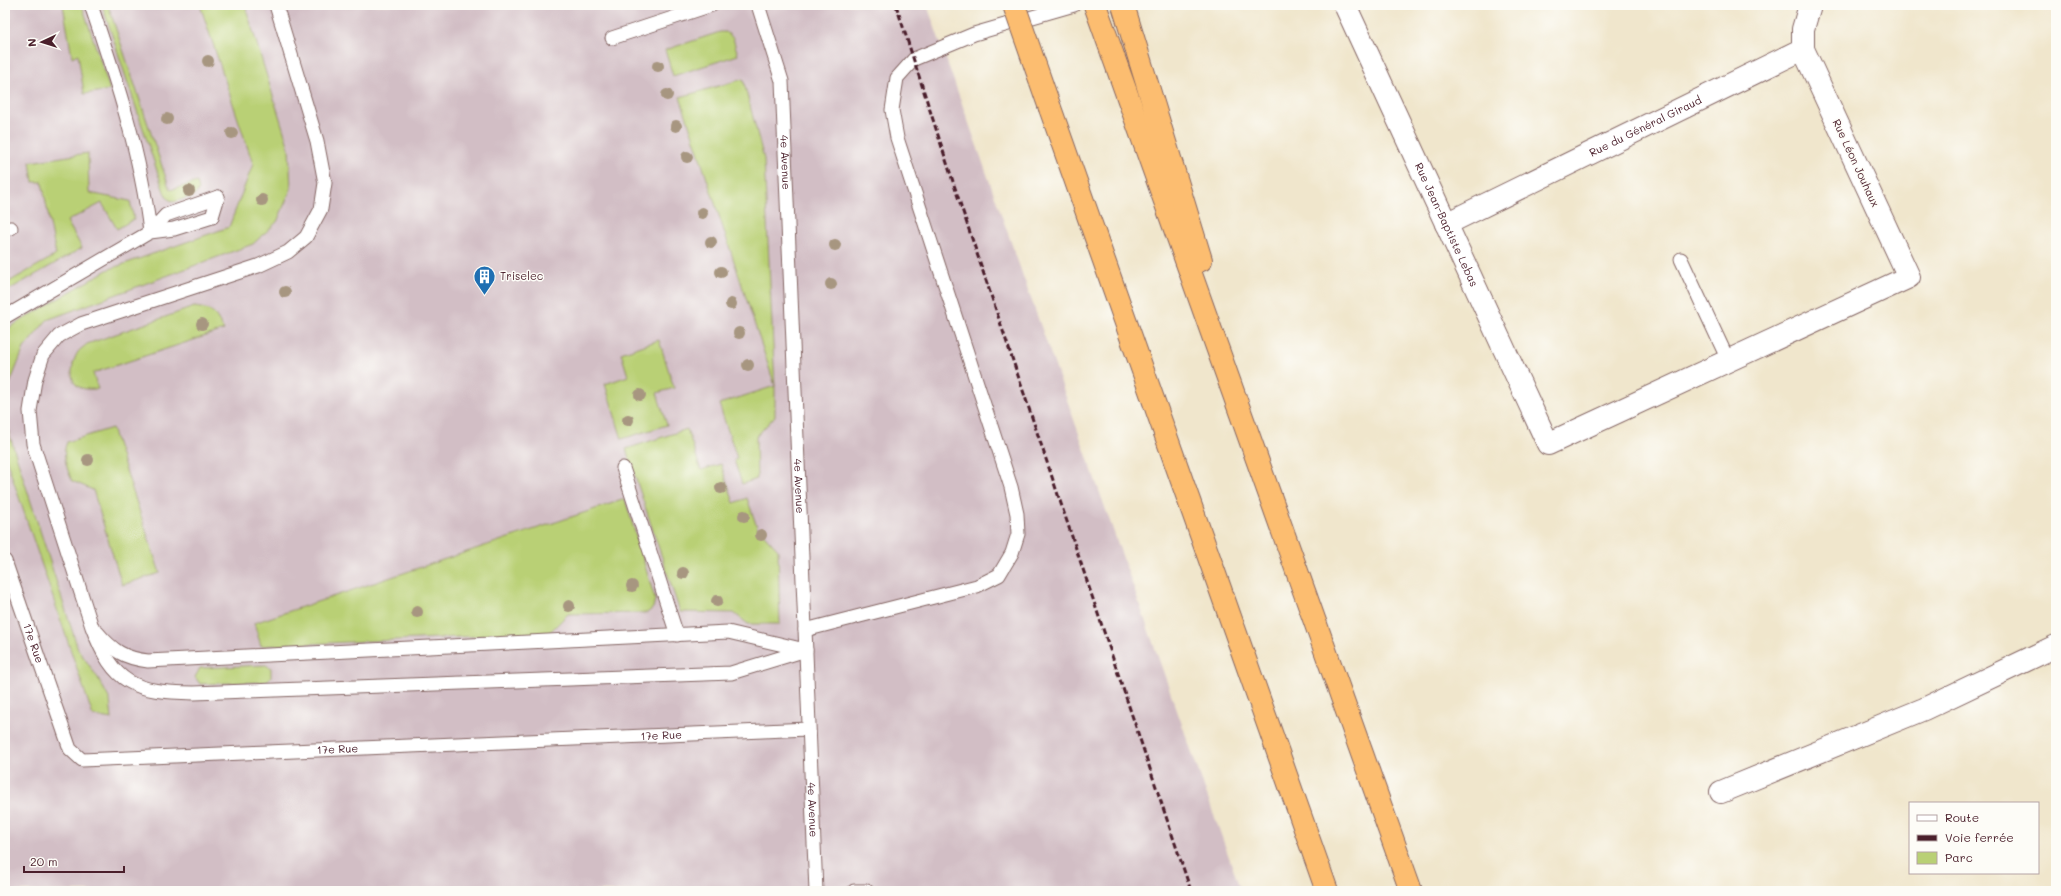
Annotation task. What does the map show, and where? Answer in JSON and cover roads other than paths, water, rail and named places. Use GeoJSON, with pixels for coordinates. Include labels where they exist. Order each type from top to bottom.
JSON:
{"type":"FeatureCollection","features":[{"type":"Feature","properties":{"kind":"highway"},"geometry":{"type":"LineString","coordinates":[[1014,5],[1327,891]]}},
{"type":"Feature","properties":{"kind":"highway"},"geometry":{"type":"LineString","coordinates":[[1095,5],[1411,891]]}},
{"type":"Feature","properties":{"kind":"highway"},"geometry":{"type":"LineString","coordinates":[[1123,5],[1150,90],[1271,495]]}},
{"type":"Feature","properties":{"kind":"street","name":"Rue Jean-Baptiste Lebas"},"geometry":{"type":"LineString","coordinates":[[1345,5],[1548,444],[1728,360]]}},
{"type":"Feature","properties":{"kind":"street"},"geometry":{"type":"LineString","coordinates":[[1804,49],[1803,29],[1810,5]]}},
{"type":"Feature","properties":{"kind":"street","name":"Rue du Général Giraud"},"geometry":{"type":"LineString","coordinates":[[1446,224],[1804,49]]}},
{"type":"Feature","properties":{"kind":"street","name":"Rue Léon Jouhaux"},"geometry":{"type":"LineString","coordinates":[[1728,360],[1909,277],[1804,49]]}},
{"type":"Feature","properties":{"kind":"street"},"geometry":{"type":"LineString","coordinates":[[1721,792],[1924,709],[2056,646]]}},
{"type":"Feature","properties":{"kind":"lane"},"geometry":{"type":"LineString","coordinates":[[5,317],[150,232],[146,193],[118,85],[91,5]]}},
{"type":"Feature","properties":{"kind":"lane"},"geometry":{"type":"LineString","coordinates":[[276,5],[317,141],[325,183],[321,209],[306,236],[288,252],[258,266],[81,324],[59,336],[43,355],[34,380],[30,410],[33,444],[92,627],[101,651],[114,671],[134,685],[162,692],[194,693],[731,673],[806,650]]}},
{"type":"Feature","properties":{"kind":"lane"},"geometry":{"type":"LineString","coordinates":[[612,38],[712,5]]}},
{"type":"Feature","properties":{"kind":"lane","name":"4e Avenue"},"geometry":{"type":"LineString","coordinates":[[758,5],[782,81],[816,891]]}},
{"type":"Feature","properties":{"kind":"lane"},"geometry":{"type":"LineString","coordinates":[[805,630],[977,586],[999,575],[1012,553],[1018,534],[1018,514],[1011,488],[898,138],[892,110],[897,78],[914,59],[974,34],[1074,5]]}},
{"type":"Feature","properties":{"kind":"lane"},"geometry":{"type":"LineString","coordinates":[[1681,259],[1728,360]]}},
{"type":"Feature","properties":{"kind":"lane"},"geometry":{"type":"LineString","coordinates":[[623,468],[677,635]]}},
{"type":"Feature","properties":{"kind":"lane","name":"17e Rue"},"geometry":{"type":"LineString","coordinates":[[5,560],[70,749],[82,760],[808,729]]}},
{"type":"Feature","properties":{"kind":"lane"},"geometry":{"type":"LineString","coordinates":[[92,627],[111,648],[130,659],[148,661],[728,632],[806,650]]}},
{"type":"Feature","properties":{"kind":"lane"},"geometry":{"type":"LineString","coordinates":[[854,891],[867,891]]}},
{"type":"Feature","properties":{"kind":"railway"},"geometry":{"type":"LineString","coordinates":[[896,5],[957,194],[1191,891]]}},
{"type":"Feature","properties":{"kind":"place","name":"Triselec"},"geometry":{"type":"Point","coordinates":[484,296]}}]}
